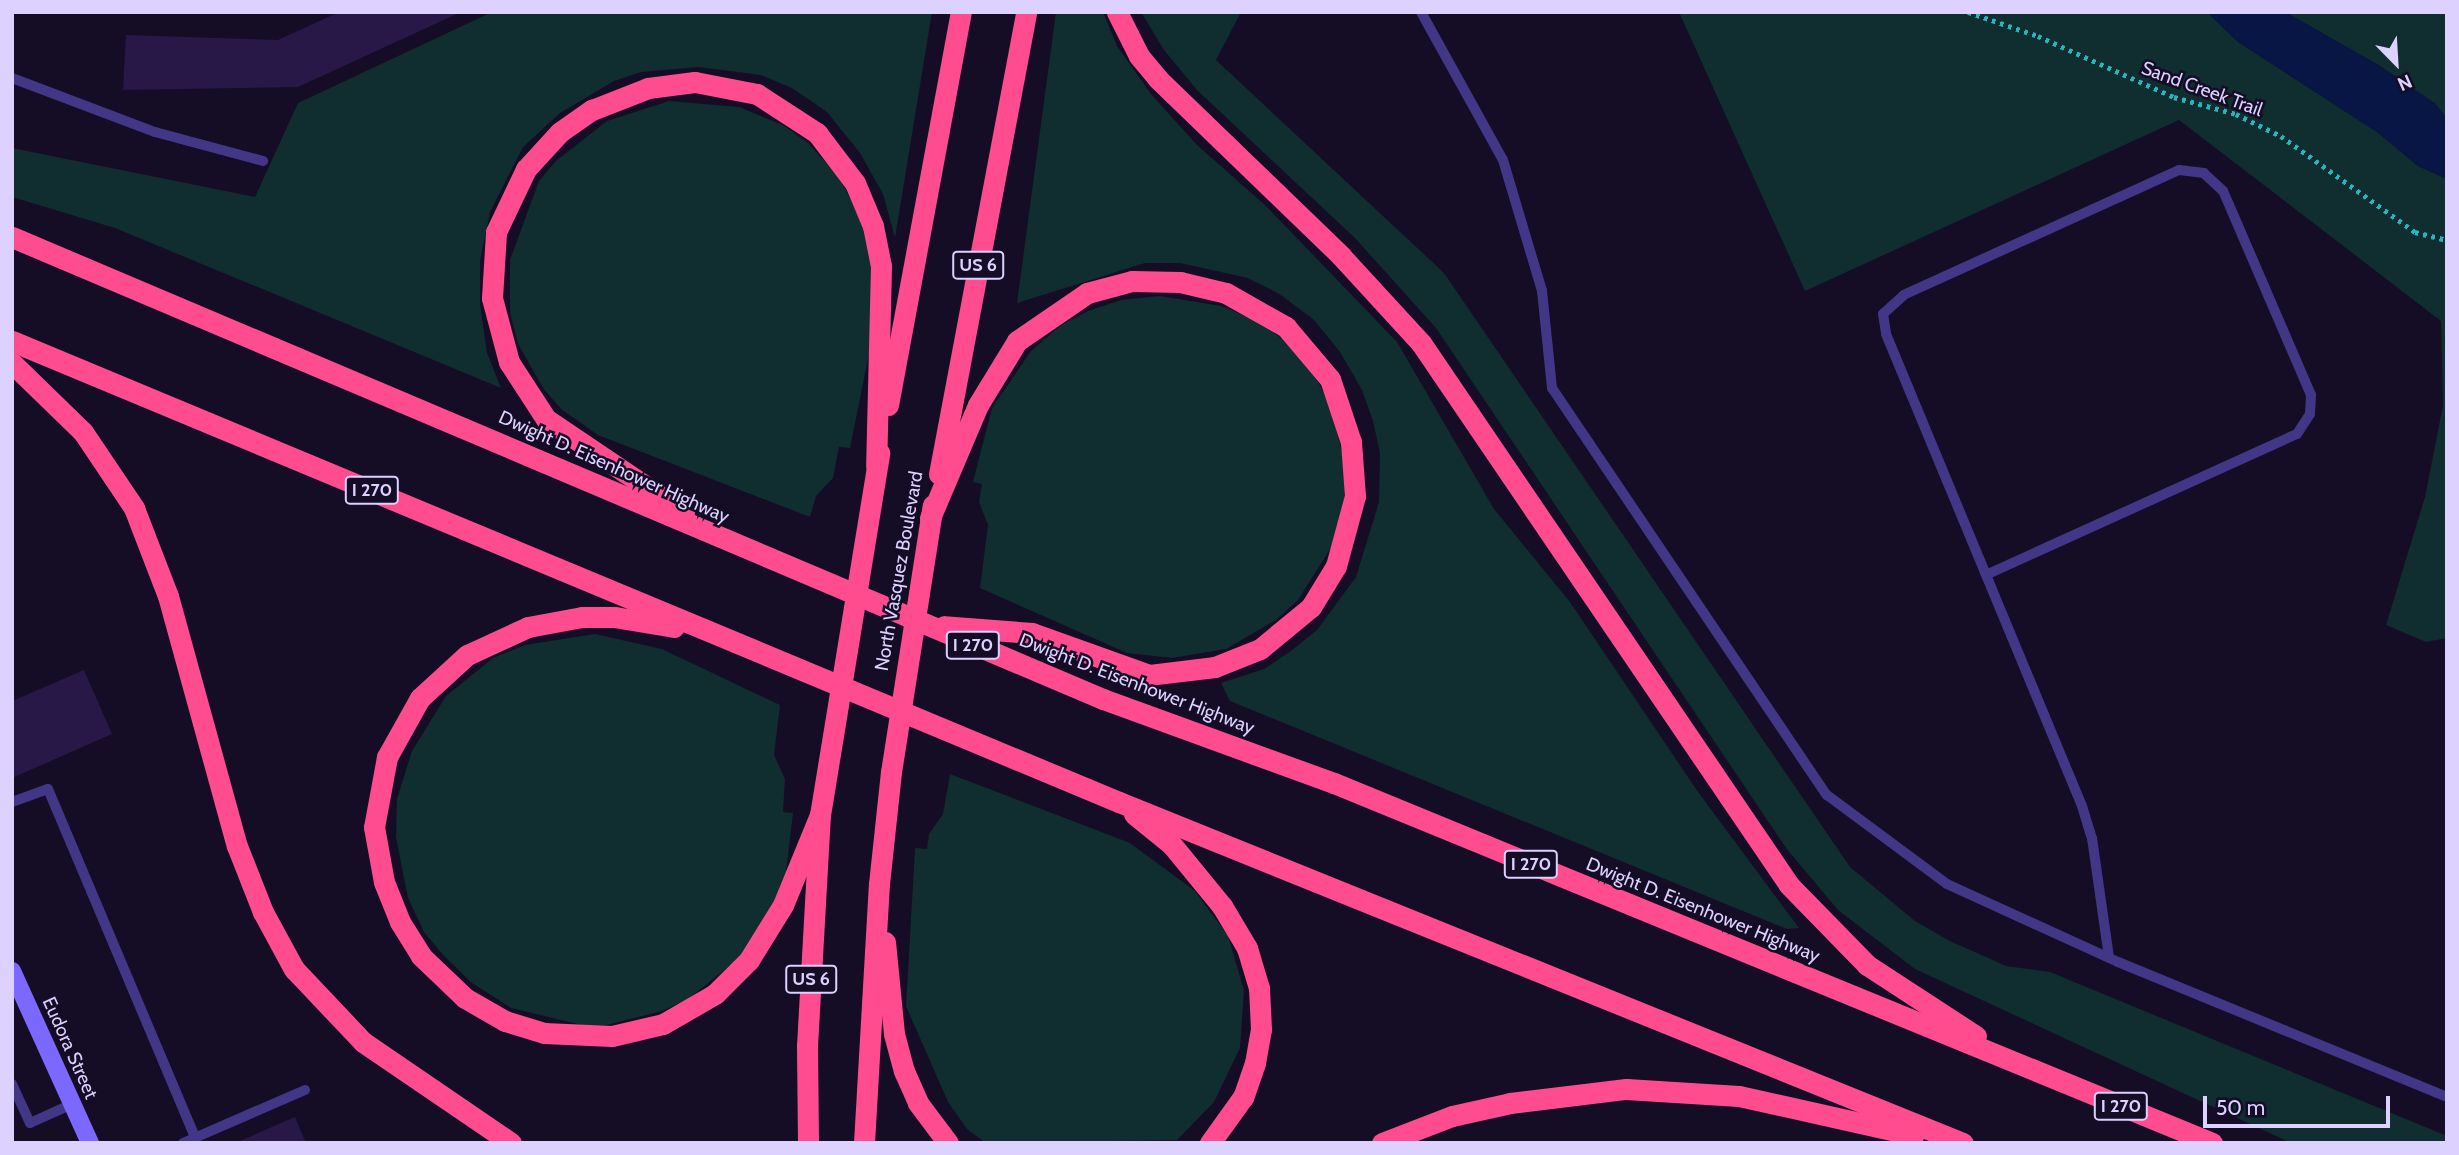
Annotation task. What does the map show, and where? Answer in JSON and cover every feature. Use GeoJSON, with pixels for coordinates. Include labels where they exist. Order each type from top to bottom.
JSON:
{"type":"FeatureCollection","features":[{"type":"Feature","properties":{"kind":"highway","name":"North Vasquez Boulevard"},"geometry":{"type":"LineString","coordinates":[[808,1143],[807,1046],[820,815],[876,466],[961,12]]}},
{"type":"Feature","properties":{"kind":"highway","name":"North Vasquez Boulevard"},"geometry":{"type":"LineString","coordinates":[[864,1143],[879,884],[898,715],[930,518],[1026,12]]}},
{"type":"Feature","properties":{"kind":"highway"},"geometry":{"type":"LineString","coordinates":[[1117,12],[1139,56],[1158,79],[1341,256],[1421,344],[1789,885],[1867,965],[2031,1070]]}},
{"type":"Feature","properties":{"kind":"highway"},"geometry":{"type":"LineString","coordinates":[[743,548],[561,433],[532,402],[501,341],[491,277],[502,212],[541,150],[592,110],[625,96],[673,84],[736,88],[797,117],[842,163],[865,204],[881,266],[876,466]]}},
{"type":"Feature","properties":{"kind":"highway","name":"Dwight D. Eisenhower Highway"},"geometry":{"type":"LineString","coordinates":[[12,237],[379,390],[919,623],[1027,667],[1334,783],[2212,1143]]}},
{"type":"Feature","properties":{"kind":"highway"},"geometry":{"type":"LineString","coordinates":[[919,623],[1032,634],[1149,675],[1189,672],[1260,649],[1311,607],[1346,542],[1355,473],[1346,419],[1330,379],[1305,345],[1251,304],[1180,282],[1132,281],[1087,293],[1060,308],[1005,356],[978,405],[930,518]]}},
{"type":"Feature","properties":{"kind":"highway","name":"I 270"},"geometry":{"type":"LineString","coordinates":[[12,341],[1119,802],[1963,1143]]}},
{"type":"Feature","properties":{"kind":"highway"},"geometry":{"type":"LineString","coordinates":[[12,363],[83,432],[134,508],[168,596],[237,846],[263,912],[294,969],[363,1042],[512,1143]]}},
{"type":"Feature","properties":{"kind":"highway"},"geometry":{"type":"LineString","coordinates":[[731,641],[641,620],[582,617],[518,631],[486,643],[449,669],[420,698],[396,736],[380,781],[374,827],[379,861],[400,922],[421,956],[448,985],[505,1021],[570,1036],[632,1032],[681,1015],[715,994],[749,960],[783,905],[820,815]]}},
{"type":"Feature","properties":{"kind":"highway"},"geometry":{"type":"LineString","coordinates":[[1119,802],[1199,874],[1247,948],[1259,988],[1261,1029],[1255,1063],[1243,1097],[1210,1143]]}},
{"type":"Feature","properties":{"kind":"highway"},"geometry":{"type":"LineString","coordinates":[[879,884],[901,1059],[918,1103],[948,1143]]}},
{"type":"Feature","properties":{"kind":"highway"},"geometry":{"type":"LineString","coordinates":[[1382,1143],[1452,1116],[1510,1103],[1626,1089],[1740,1097],[1942,1143]]}},
{"type":"Feature","properties":{"kind":"street","name":"Eudora Street"},"geometry":{"type":"LineString","coordinates":[[12,971],[90,1143]]}},
{"type":"Feature","properties":{"kind":"lane"},"geometry":{"type":"LineString","coordinates":[[1421,12],[1503,160],[1542,291],[1552,388],[1827,795],[1947,884],[2109,958],[2447,1097]]}},
{"type":"Feature","properties":{"kind":"lane"},"geometry":{"type":"LineString","coordinates":[[12,78],[155,132],[263,161]]}},
{"type":"Feature","properties":{"kind":"lane"},"geometry":{"type":"LineString","coordinates":[[1987,574],[2297,434],[2310,414],[2311,395],[2223,191],[2204,173],[2179,170],[1904,295],[1883,314],[1886,334],[2082,806],[2092,838],[2109,958]]}},
{"type":"Feature","properties":{"kind":"lane"},"geometry":{"type":"LineString","coordinates":[[12,802],[48,789],[195,1138]]}},
{"type":"Feature","properties":{"kind":"lane"},"geometry":{"type":"LineString","coordinates":[[12,1084],[30,1123],[72,1104]]}},
{"type":"Feature","properties":{"kind":"lane"},"geometry":{"type":"LineString","coordinates":[[183,1143],[305,1090]]}},
{"type":"Feature","properties":{"kind":"path","name":"Sand Creek Trail"},"geometry":{"type":"LineString","coordinates":[[1968,12],[2038,36],[2174,97],[2236,114],[2281,136],[2415,232],[2447,240]]}},
{"type":"Feature","properties":{"kind":"green space"},"geometry":{"type":"Polygon","coordinates":[[[492,12],[932,12],[895,238],[883,194],[860,153],[827,112],[792,88],[761,75],[698,67],[641,72],[614,81],[560,113],[523,147],[490,212],[480,261],[480,304],[487,353],[501,388],[115,228],[12,197],[12,148],[255,197],[298,103],[492,12]]]}},
{"type":"Feature","properties":{"kind":"green space"},"geometry":{"type":"Polygon","coordinates":[[[1056,12],[1103,12],[1117,46],[1151,94],[1196,144],[1266,206],[1397,342],[1494,509],[1570,602],[1698,792],[1799,928],[1787,929],[1230,701],[1221,683],[1264,669],[1291,651],[1317,630],[1356,577],[1379,502],[1380,453],[1373,421],[1362,390],[1340,352],[1314,320],[1281,295],[1248,278],[1180,263],[1145,263],[1017,303],[1056,12]]]}},
{"type":"Feature","properties":{"kind":"green space"},"geometry":{"type":"Polygon","coordinates":[[[1141,12],[1241,12],[1216,60],[1444,273],[1850,867],[1915,921],[1950,941],[2006,966],[2050,972],[2447,1136],[2447,1143],[2291,1143],[1915,969],[1838,910],[1786,848],[1436,328],[1355,238],[1197,90],[1164,50],[1141,12]]]}},
{"type":"Feature","properties":{"kind":"green space"},"geometry":{"type":"Polygon","coordinates":[[[1679,12],[2207,12],[2238,42],[2377,132],[2418,166],[2447,179],[2447,638],[2426,642],[2386,625],[2425,497],[2443,405],[2441,321],[2179,120],[1805,291],[1679,12]]]}},
{"type":"Feature","properties":{"kind":"green space"},"geometry":{"type":"Polygon","coordinates":[[[2285,12],[2447,12],[2447,119],[2435,104],[2380,66],[2285,12]]]}},
{"type":"Feature","properties":{"kind":"green space"},"geometry":{"type":"Polygon","coordinates":[[[669,101],[739,107],[783,125],[808,143],[839,177],[871,239],[873,334],[850,448],[839,447],[833,478],[816,496],[810,517],[598,435],[561,409],[543,388],[518,344],[510,313],[510,260],[539,181],[556,161],[607,121],[669,101]]]}},
{"type":"Feature","properties":{"kind":"green space"},"geometry":{"type":"Polygon","coordinates":[[[1160,296],[1221,306],[1255,320],[1283,339],[1311,369],[1329,402],[1345,463],[1344,511],[1334,543],[1298,600],[1276,620],[1226,649],[1172,658],[1127,653],[980,588],[988,525],[979,502],[982,484],[973,482],[992,408],[1031,351],[1060,326],[1088,311],[1121,300],[1160,296]]]}},
{"type":"Feature","properties":{"kind":"green space"},"geometry":{"type":"Polygon","coordinates":[[[595,634],[662,649],[780,705],[774,755],[785,779],[783,812],[793,813],[785,880],[753,940],[734,962],[687,1000],[662,1011],[606,1025],[582,1025],[511,1008],[472,983],[424,932],[408,898],[396,837],[397,799],[412,751],[446,696],[493,658],[525,645],[595,634]]]}},
{"type":"Feature","properties":{"kind":"green space"},"geometry":{"type":"Polygon","coordinates":[[[950,774],[1130,843],[1195,891],[1228,936],[1244,990],[1240,1048],[1214,1102],[1177,1140],[986,1143],[967,1129],[948,1102],[906,1006],[915,848],[927,849],[929,834],[943,814],[950,774]]]}},
{"type":"Feature","properties":{"kind":"water"},"geometry":{"type":"Polygon","coordinates":[[[2207,12],[2285,12],[2380,66],[2436,104],[2447,119],[2447,179],[2418,166],[2377,132],[2238,42],[2207,12]]]}},
{"type":"Feature","properties":{"kind":"building"},"geometry":{"type":"Polygon","coordinates":[[[339,12],[461,12],[298,87],[123,90],[126,35],[278,40],[339,12]]]}},
{"type":"Feature","properties":{"kind":"building"},"geometry":{"type":"Polygon","coordinates":[[[84,670],[112,734],[12,778],[12,701],[84,670]]]}},
{"type":"Feature","properties":{"kind":"building"},"geometry":{"type":"Polygon","coordinates":[[[295,1117],[306,1143],[235,1143],[295,1117]]]}}]}
